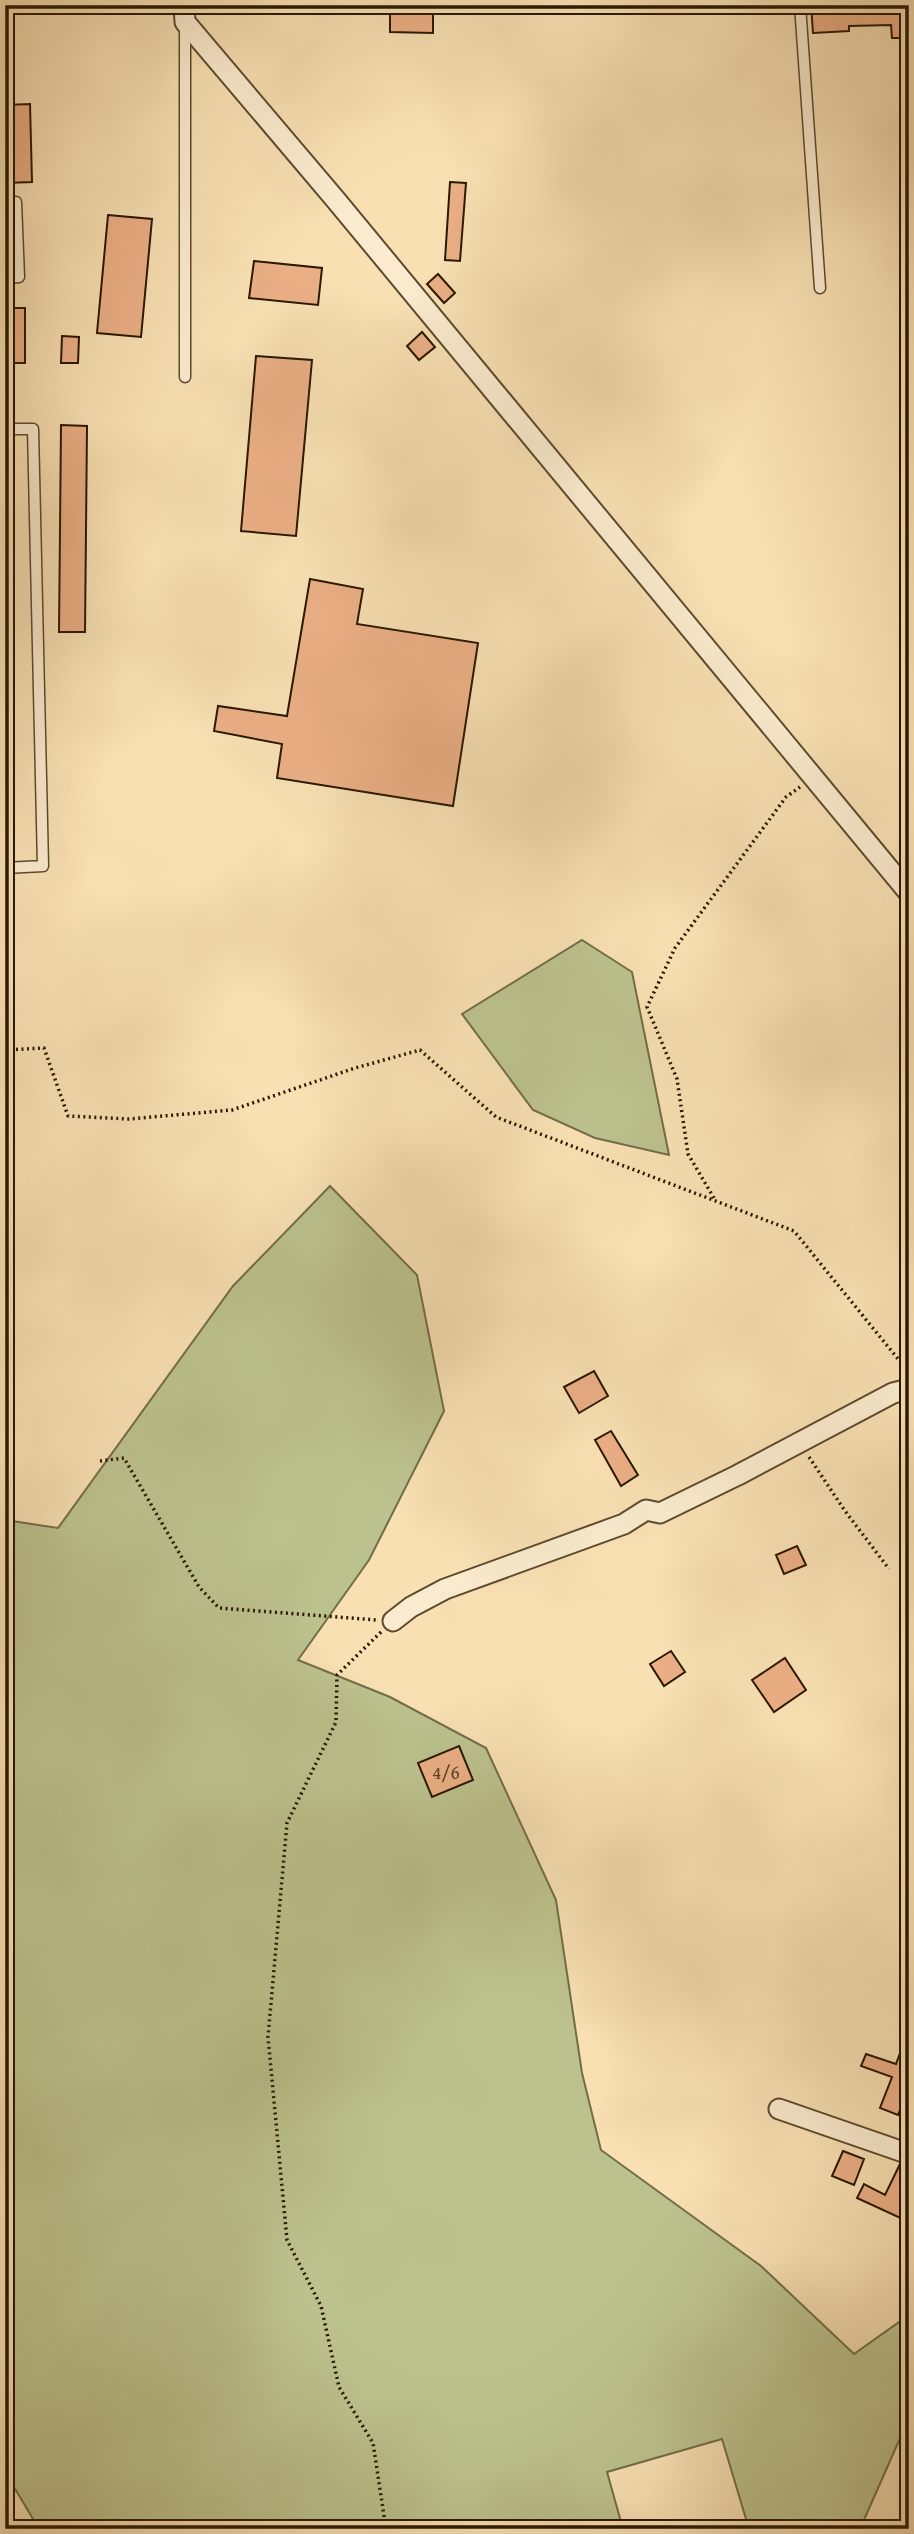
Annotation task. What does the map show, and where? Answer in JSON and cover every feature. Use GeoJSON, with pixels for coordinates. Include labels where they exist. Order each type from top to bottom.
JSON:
{"type":"FeatureCollection","features":[{"type":"Feature","properties":{"kind":"street"},"geometry":{"type":"LineString","coordinates":[[184,14],[909,893]]}},
{"type":"Feature","properties":{"kind":"street"},"geometry":{"type":"LineString","coordinates":[[393,1621],[411,1607],[445,1589],[624,1524],[646,1510],[660,1513],[893,1394],[909,1389]]}},
{"type":"Feature","properties":{"kind":"street"},"geometry":{"type":"LineString","coordinates":[[779,2109],[909,2154]]}},
{"type":"Feature","properties":{"kind":"lane"},"geometry":{"type":"LineString","coordinates":[[800,5],[820,288]]}},
{"type":"Feature","properties":{"kind":"lane"},"geometry":{"type":"LineString","coordinates":[[184,14],[185,377]]}},
{"type":"Feature","properties":{"kind":"lane"},"geometry":{"type":"LineString","coordinates":[[5,278],[19,277],[16,202]]}},
{"type":"Feature","properties":{"kind":"lane"},"geometry":{"type":"LineString","coordinates":[[5,429],[33,429],[43,866],[5,868]]}},
{"type":"Feature","properties":{"kind":"path"},"geometry":{"type":"LineString","coordinates":[[716,1200],[688,1154],[677,1079],[647,1007],[675,948],[786,797],[812,777]]}},
{"type":"Feature","properties":{"kind":"path"},"geometry":{"type":"LineString","coordinates":[[5,1050],[44,1048],[68,1116],[128,1119],[232,1110],[355,1068],[420,1050],[496,1117],[794,1231],[909,1372]]}},
{"type":"Feature","properties":{"kind":"path"},"geometry":{"type":"LineString","coordinates":[[798,1442],[889,1569]]}},
{"type":"Feature","properties":{"kind":"path"},"geometry":{"type":"LineString","coordinates":[[100,1461],[124,1458],[199,1587],[219,1608],[393,1621]]}},
{"type":"Feature","properties":{"kind":"path"},"geometry":{"type":"LineString","coordinates":[[386,2529],[373,2443],[339,2386],[321,2306],[287,2240],[268,2037],[287,1823],[336,1722],[337,1675],[393,1621]]}},
{"type":"Feature","properties":{"kind":"green space"},"geometry":{"type":"Polygon","coordinates":[[[582,940],[632,972],[669,1155],[595,1138],[533,1110],[462,1014],[582,940]]]}},
{"type":"Feature","properties":{"kind":"green space"},"geometry":{"type":"Polygon","coordinates":[[[330,1186],[417,1275],[444,1411],[369,1560],[298,1660],[390,1697],[486,1748],[556,1900],[582,2073],[601,2150],[761,2266],[854,2354],[909,2315],[909,2418],[860,2529],[749,2529],[722,2439],[607,2472],[623,2529],[39,2529],[5,2472],[5,1520],[58,1528],[233,1286],[330,1186]]]}},
{"type":"Feature","properties":{"kind":"building"},"geometry":{"type":"Polygon","coordinates":[[[390,5],[433,5],[433,33],[390,32],[390,5]]]}},
{"type":"Feature","properties":{"kind":"building"},"geometry":{"type":"Polygon","coordinates":[[[811,5],[909,5],[909,38],[892,38],[891,25],[849,26],[849,31],[813,33],[811,5]]]}},
{"type":"Feature","properties":{"kind":"building"},"geometry":{"type":"Polygon","coordinates":[[[30,104],[32,182],[5,183],[5,105],[30,104]]]}},
{"type":"Feature","properties":{"kind":"building"},"geometry":{"type":"Polygon","coordinates":[[[450,182],[466,183],[460,261],[445,260],[450,182]]]}},
{"type":"Feature","properties":{"kind":"building"},"geometry":{"type":"Polygon","coordinates":[[[108,215],[152,219],[141,337],[97,333],[108,215]]]}},
{"type":"Feature","properties":{"kind":"building"},"geometry":{"type":"Polygon","coordinates":[[[254,261],[322,268],[318,305],[249,298],[254,261]]]}},
{"type":"Feature","properties":{"kind":"building"},"geometry":{"type":"Polygon","coordinates":[[[438,274],[455,293],[444,303],[427,284],[438,274]]]}},
{"type":"Feature","properties":{"kind":"building"},"geometry":{"type":"Polygon","coordinates":[[[5,308],[25,308],[25,363],[5,363],[5,308]]]}},
{"type":"Feature","properties":{"kind":"building"},"geometry":{"type":"Polygon","coordinates":[[[422,332],[435,347],[419,360],[407,346],[422,332]]]}},
{"type":"Feature","properties":{"kind":"building"},"geometry":{"type":"Polygon","coordinates":[[[62,336],[79,337],[78,363],[61,363],[62,336]]]}},
{"type":"Feature","properties":{"kind":"building"},"geometry":{"type":"Polygon","coordinates":[[[256,356],[312,360],[296,536],[241,531],[256,356]]]}},
{"type":"Feature","properties":{"kind":"building"},"geometry":{"type":"Polygon","coordinates":[[[61,425],[87,426],[85,632],[59,632],[61,425]]]}},
{"type":"Feature","properties":{"kind":"building"},"geometry":{"type":"Polygon","coordinates":[[[310,579],[363,589],[357,624],[478,643],[453,806],[277,778],[282,744],[214,731],[218,706],[287,716],[310,579]]]}},
{"type":"Feature","properties":{"kind":"building"},"geometry":{"type":"Polygon","coordinates":[[[594,1371],[608,1396],[579,1413],[564,1387],[594,1371]]]}},
{"type":"Feature","properties":{"kind":"building"},"geometry":{"type":"Polygon","coordinates":[[[611,1431],[638,1475],[621,1486],[595,1440],[611,1431]]]}},
{"type":"Feature","properties":{"kind":"building"},"geometry":{"type":"Polygon","coordinates":[[[797,1546],[806,1565],[784,1574],[776,1555],[797,1546]]]}},
{"type":"Feature","properties":{"kind":"building"},"geometry":{"type":"Polygon","coordinates":[[[671,1651],[685,1672],[664,1686],[650,1664],[671,1651]]]}},
{"type":"Feature","properties":{"kind":"building"},"geometry":{"type":"Polygon","coordinates":[[[785,1658],[806,1690],[774,1712],[752,1680],[785,1658]]]}},
{"type":"Feature","properties":{"kind":"building"},"geometry":{"type":"Polygon","coordinates":[[[459,1746],[473,1780],[432,1797],[418,1763],[459,1746]]]}},
{"type":"Feature","properties":{"kind":"building"},"geometry":{"type":"Polygon","coordinates":[[[907,2034],[909,2087],[898,2115],[880,2108],[892,2077],[861,2066],[866,2054],[896,2064],[907,2034]]]}},
{"type":"Feature","properties":{"kind":"building"},"geometry":{"type":"Polygon","coordinates":[[[843,2151],[864,2159],[854,2185],[832,2176],[843,2151]]]}},
{"type":"Feature","properties":{"kind":"building"},"geometry":{"type":"Polygon","coordinates":[[[900,2164],[909,2166],[909,2222],[857,2198],[864,2184],[885,2195],[900,2164]]]}}]}
